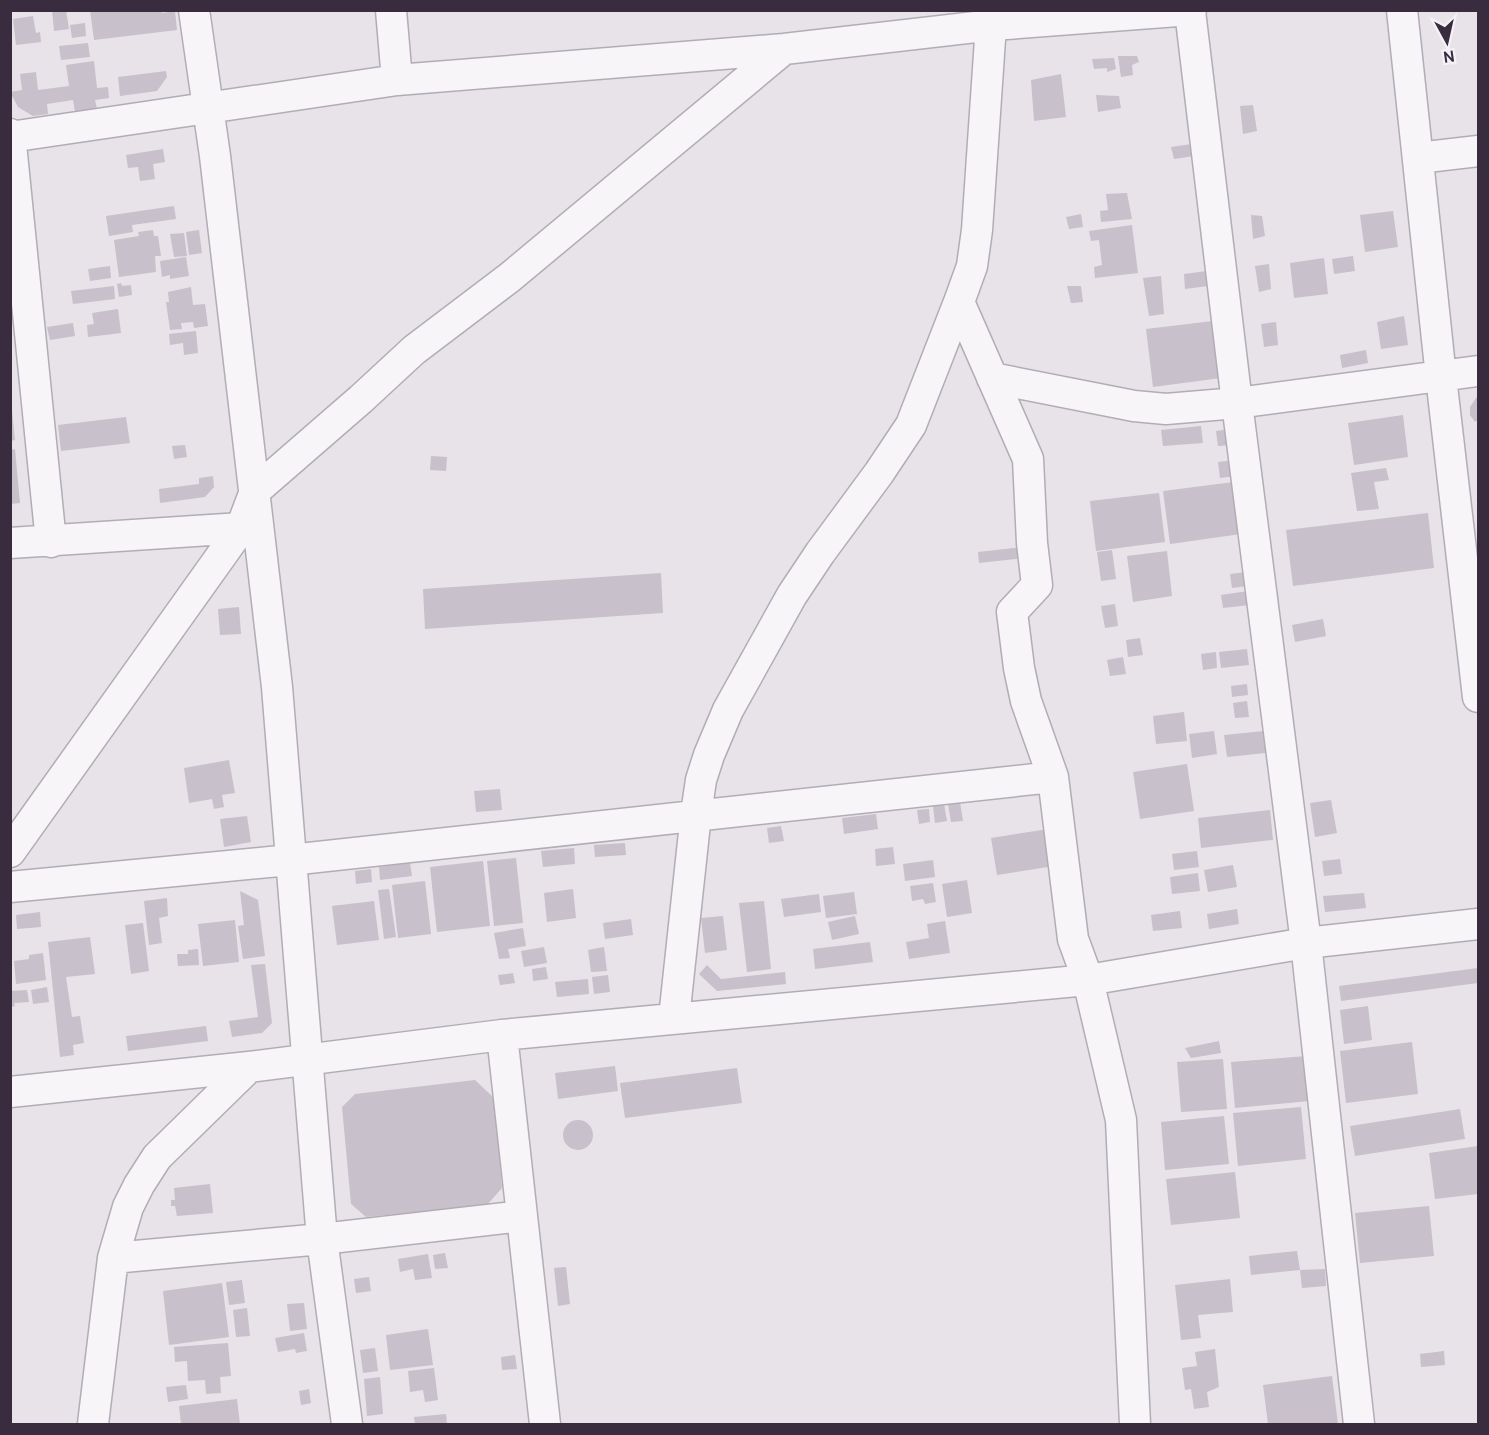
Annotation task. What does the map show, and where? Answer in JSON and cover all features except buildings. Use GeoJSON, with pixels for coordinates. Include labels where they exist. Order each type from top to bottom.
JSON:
{"type":"FeatureCollection","features":[{"type":"Feature","properties":{"kind":"street"},"geometry":{"type":"LineString","coordinates":[[194,10],[216,156],[255,491],[276,687],[322,1239],[347,1425]]}},
{"type":"Feature","properties":{"kind":"street"},"geometry":{"type":"LineString","coordinates":[[392,10],[397,81]]}},
{"type":"Feature","properties":{"kind":"street"},"geometry":{"type":"LineString","coordinates":[[1402,10],[1441,376],[1479,697]]}},
{"type":"Feature","properties":{"kind":"street"},"geometry":{"type":"LineString","coordinates":[[51,542],[21,347],[11,136],[397,81],[784,49],[993,18],[1190,11],[1306,943],[1359,1425]]}},
{"type":"Feature","properties":{"kind":"street"},"geometry":{"type":"LineString","coordinates":[[674,1018],[701,780],[728,710],[792,595],[911,425],[972,266],[977,230],[993,18]]}},
{"type":"Feature","properties":{"kind":"street"},"geometry":{"type":"LineString","coordinates":[[10,852],[241,528],[255,491],[414,350],[509,278],[784,49]]}},
{"type":"Feature","properties":{"kind":"street"},"geometry":{"type":"LineString","coordinates":[[1418,158],[1479,151]]}},
{"type":"Feature","properties":{"kind":"street"},"geometry":{"type":"LineString","coordinates":[[959,302],[1028,459],[1032,543],[1037,585],[1012,612],[1019,669],[1026,701],[1053,777],[1073,939],[1088,980],[1121,1120],[1135,1425]]}},
{"type":"Feature","properties":{"kind":"street"},"geometry":{"type":"LineString","coordinates":[[992,378],[1148,408],[1166,409],[1237,403],[1479,371]]}},
{"type":"Feature","properties":{"kind":"street"},"geometry":{"type":"LineString","coordinates":[[10,543],[241,528]]}},
{"type":"Feature","properties":{"kind":"street"},"geometry":{"type":"LineString","coordinates":[[10,887],[290,860],[696,814],[1053,777]]}},
{"type":"Feature","properties":{"kind":"street"},"geometry":{"type":"LineString","coordinates":[[10,1092],[249,1067],[502,1035],[1088,980],[1306,943],[1479,924]]}},
{"type":"Feature","properties":{"kind":"street"},"geometry":{"type":"LineString","coordinates":[[502,1035],[545,1425]]}},
{"type":"Feature","properties":{"kind":"street"},"geometry":{"type":"LineString","coordinates":[[93,1425],[113,1258],[128,1207],[157,1157],[249,1067]]}},
{"type":"Feature","properties":{"kind":"street"},"geometry":{"type":"LineString","coordinates":[[113,1258],[322,1239],[522,1216]]}}]}
